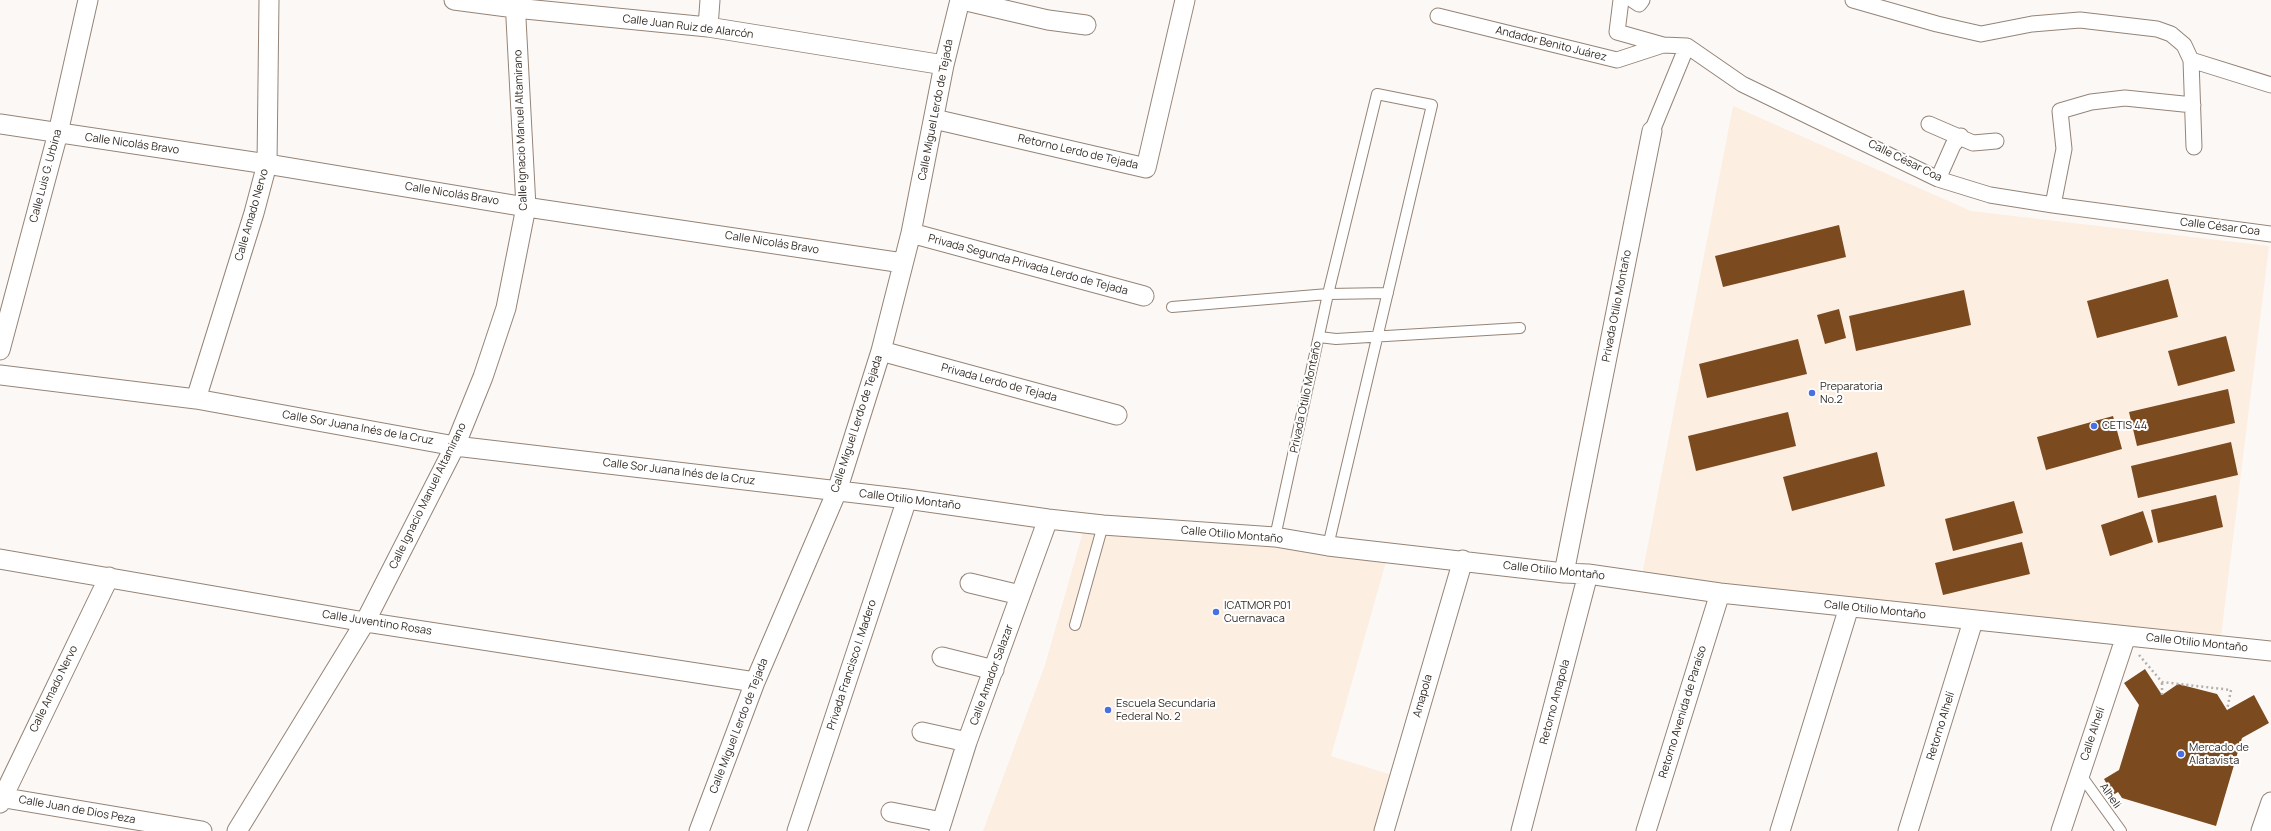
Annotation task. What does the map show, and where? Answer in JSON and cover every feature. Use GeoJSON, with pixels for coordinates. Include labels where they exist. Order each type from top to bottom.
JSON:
{"type":"FeatureCollection","features":[{"type":"Feature","properties":{"kind":"street","name":"Calle Luis G. Urbina"},"geometry":{"type":"LineString","coordinates":[[0,350],[58,133],[88,0]]}},
{"type":"Feature","properties":{"kind":"street","name":"Calle Amado Nervo"},"geometry":{"type":"LineString","coordinates":[[196,399],[254,213],[267,164],[269,0]]}},
{"type":"Feature","properties":{"kind":"street","name":"Calle Juan Ruiz de Alarcón"},"geometry":{"type":"LineString","coordinates":[[454,0],[515,4],[708,27],[944,65]]}},
{"type":"Feature","properties":{"kind":"street"},"geometry":{"type":"LineString","coordinates":[[708,27],[710,0]]}},
{"type":"Feature","properties":{"kind":"street"},"geometry":{"type":"LineString","coordinates":[[961,0],[1048,20],[1086,25]]}},
{"type":"Feature","properties":{"kind":"street","name":"Calle Miguel Lerdo de Tejada"},"geometry":{"type":"LineString","coordinates":[[699,831],[755,682],[837,491],[881,351],[911,233],[944,65],[961,0]]}},
{"type":"Feature","properties":{"kind":"street","name":"Retorno Lerdo de Tejada"},"geometry":{"type":"LineString","coordinates":[[934,119],[1146,168],[1186,0]]}},
{"type":"Feature","properties":{"kind":"street"},"geometry":{"type":"LineString","coordinates":[[1621,0],[1617,32],[1663,45],[1688,46]]}},
{"type":"Feature","properties":{"kind":"street"},"geometry":{"type":"LineString","coordinates":[[1633,0],[1639,4],[1642,0]]}},
{"type":"Feature","properties":{"kind":"street"},"geometry":{"type":"LineString","coordinates":[[1853,0],[1938,24],[1981,34],[2032,24],[2080,20],[2157,29],[2171,34],[2184,45],[2191,60],[2194,147]]}},
{"type":"Feature","properties":{"kind":"street","name":"Calle Ignacio Manuel Altamirano"},"geometry":{"type":"LineString","coordinates":[[237,831],[365,622],[455,446],[483,378],[506,308],[526,207],[515,4]]}},
{"type":"Feature","properties":{"kind":"street","name":"Andador Benito Juárez"},"geometry":{"type":"LineString","coordinates":[[1438,16],[1617,60],[1663,45]]}},
{"type":"Feature","properties":{"kind":"street","name":"Privada Otilio Montaño"},"geometry":{"type":"LineString","coordinates":[[1564,573],[1652,131],[1688,46]]}},
{"type":"Feature","properties":{"kind":"street","name":"Calle César Coa"},"geometry":{"type":"LineString","coordinates":[[1688,46],[1742,84],[1938,179],[1990,195],[2053,205],[2271,234]]}},
{"type":"Feature","properties":{"kind":"street"},"geometry":{"type":"LineString","coordinates":[[2191,60],[2271,85]]}},
{"type":"Feature","properties":{"kind":"street"},"geometry":{"type":"LineString","coordinates":[[2053,205],[2064,149],[2060,112],[2090,102],[2125,98],[2193,105]]}},
{"type":"Feature","properties":{"kind":"street","name":"Calle Nicolás Bravo"},"geometry":{"type":"LineString","coordinates":[[0,124],[267,164],[526,207],[903,263]]}},
{"type":"Feature","properties":{"kind":"street"},"geometry":{"type":"LineString","coordinates":[[1929,124],[1961,136],[1973,143],[1996,142]]}},
{"type":"Feature","properties":{"kind":"street"},"geometry":{"type":"LineString","coordinates":[[1938,179],[1953,145],[1961,136]]}},
{"type":"Feature","properties":{"kind":"street","name":"Privada Segunda Privada Lerdo de Tejada"},"geometry":{"type":"LineString","coordinates":[[911,233],[1144,296]]}},
{"type":"Feature","properties":{"kind":"street","name":"Privada Lerdo de Tejada"},"geometry":{"type":"LineString","coordinates":[[881,351],[1117,415]]}},
{"type":"Feature","properties":{"kind":"street","name":"Calle Sor Juana Inés de la Cruz"},"geometry":{"type":"LineString","coordinates":[[0,375],[196,399],[455,446],[837,491]]}},
{"type":"Feature","properties":{"kind":"street","name":"Calle Otilio Montaño"},"geometry":{"type":"LineString","coordinates":[[837,491],[1048,519],[1103,525],[1275,537],[1328,546],[1463,560],[1564,573],[1588,574],[1720,593],[1973,621],[2271,651]]}},
{"type":"Feature","properties":{"kind":"street","name":"Privada Francisco I. Madero"},"geometry":{"type":"LineString","coordinates":[[797,831],[907,500]]}},
{"type":"Feature","properties":{"kind":"street","name":"Calle Amador Salazar"},"geometry":{"type":"LineString","coordinates":[[940,826],[967,742],[1048,519]]}},
{"type":"Feature","properties":{"kind":"street","name":"Calle Juventino Rosas"},"geometry":{"type":"LineString","coordinates":[[0,559],[109,576],[365,622],[755,682]]}},
{"type":"Feature","properties":{"kind":"street","name":"Amapola"},"geometry":{"type":"LineString","coordinates":[[1384,831],[1463,560]]}},
{"type":"Feature","properties":{"kind":"street","name":"Retorno Amapola"},"geometry":{"type":"LineString","coordinates":[[1521,831],[1588,574]]}},
{"type":"Feature","properties":{"kind":"street","name":"Calle Amado Nervo"},"geometry":{"type":"LineString","coordinates":[[1,799],[109,576]]}},
{"type":"Feature","properties":{"kind":"street"},"geometry":{"type":"LineString","coordinates":[[970,583],[1020,595]]}},
{"type":"Feature","properties":{"kind":"street","name":"Retorno Avenida de Paraíso"},"geometry":{"type":"LineString","coordinates":[[1646,831],[1720,593]]}},
{"type":"Feature","properties":{"kind":"street"},"geometry":{"type":"LineString","coordinates":[[1780,831],[1849,607]]}},
{"type":"Feature","properties":{"kind":"street","name":"Retorno Alhelí"},"geometry":{"type":"LineString","coordinates":[[1908,831],[1973,621]]}},
{"type":"Feature","properties":{"kind":"street","name":"Calle Alhelí"},"geometry":{"type":"LineString","coordinates":[[2061,831],[2080,774],[2132,636]]}},
{"type":"Feature","properties":{"kind":"street"},"geometry":{"type":"LineString","coordinates":[[942,657],[994,670]]}},
{"type":"Feature","properties":{"kind":"street"},"geometry":{"type":"LineString","coordinates":[[922,732],[967,742]]}},
{"type":"Feature","properties":{"kind":"street","name":"Calle Juan de Dios Peza"},"geometry":{"type":"LineString","coordinates":[[1,799],[202,831]]}},
{"type":"Feature","properties":{"kind":"street"},"geometry":{"type":"LineString","coordinates":[[2261,831],[2271,802]]}},
{"type":"Feature","properties":{"kind":"street"},"geometry":{"type":"LineString","coordinates":[[891,812],[940,826]]}},
{"type":"Feature","properties":{"kind":"lane","name":"Privada Otilio Montaño"},"geometry":{"type":"LineString","coordinates":[[1275,537],[1318,337],[1377,94],[1432,105],[1388,293]]}},
{"type":"Feature","properties":{"kind":"lane"},"geometry":{"type":"LineString","coordinates":[[1172,307],[1328,294],[1388,293],[1328,546]]}},
{"type":"Feature","properties":{"kind":"lane"},"geometry":{"type":"LineString","coordinates":[[1318,337],[1336,339],[1520,328]]}},
{"type":"Feature","properties":{"kind":"lane"},"geometry":{"type":"LineString","coordinates":[[1076,625],[1103,525]]}},
{"type":"Feature","properties":{"kind":"lane","name":"Alheli"},"geometry":{"type":"LineString","coordinates":[[2080,774],[2121,831]]}},
{"type":"Feature","properties":{"kind":"path"},"geometry":{"type":"LineString","coordinates":[[2132,636],[2139,656],[2162,682],[2162,695]]}},
{"type":"Feature","properties":{"kind":"path"},"geometry":{"type":"LineString","coordinates":[[2162,682],[2231,690],[2226,710]]}},
{"type":"Feature","properties":{"kind":"shaded area"},"geometry":{"type":"Polygon","coordinates":[[[1733,106],[1971,211],[2269,246],[2221,636],[1917,606],[1642,575],[1733,106]]]}},
{"type":"Feature","properties":{"kind":"shaded area"},"geometry":{"type":"Polygon","coordinates":[[[1084,528],[1387,558],[1331,756],[1395,776],[1377,831],[983,831],[1045,665],[1084,528]]]}},
{"type":"Feature","properties":{"kind":"building"},"geometry":{"type":"Polygon","coordinates":[[[1839,225],[1846,257],[1723,287],[1715,256],[1839,225]]]}},
{"type":"Feature","properties":{"kind":"building"},"geometry":{"type":"Polygon","coordinates":[[[2168,279],[2178,317],[2097,338],[2087,301],[2168,279]]]}},
{"type":"Feature","properties":{"kind":"building"},"geometry":{"type":"Polygon","coordinates":[[[1964,290],[1971,325],[1856,351],[1849,316],[1964,290]]]}},
{"type":"Feature","properties":{"kind":"building"},"geometry":{"type":"Polygon","coordinates":[[[1839,309],[1846,338],[1825,344],[1817,315],[1839,309]]]}},
{"type":"Feature","properties":{"kind":"building"},"geometry":{"type":"Polygon","coordinates":[[[2226,336],[2235,371],[2178,386],[2168,351],[2226,336]]]}},
{"type":"Feature","properties":{"kind":"building"},"geometry":{"type":"Polygon","coordinates":[[[1798,339],[1807,374],[1707,398],[1699,364],[1798,339]]]}},
{"type":"Feature","properties":{"kind":"building"},"geometry":{"type":"Polygon","coordinates":[[[2228,389],[2235,423],[2137,446],[2129,412],[2228,389]]]}},
{"type":"Feature","properties":{"kind":"building"},"geometry":{"type":"Polygon","coordinates":[[[1788,412],[1796,446],[1696,471],[1688,436],[1788,412]]]}},
{"type":"Feature","properties":{"kind":"building"},"geometry":{"type":"Polygon","coordinates":[[[2113,416],[2122,449],[2046,470],[2037,437],[2113,416]]]}},
{"type":"Feature","properties":{"kind":"building"},"geometry":{"type":"Polygon","coordinates":[[[2231,442],[2238,475],[2138,498],[2131,466],[2231,442]]]}},
{"type":"Feature","properties":{"kind":"building"},"geometry":{"type":"Polygon","coordinates":[[[1877,452],[1885,486],[1792,511],[1783,477],[1877,452]]]}},
{"type":"Feature","properties":{"kind":"building"},"geometry":{"type":"Polygon","coordinates":[[[2216,495],[2223,527],[2158,543],[2151,510],[2216,495]]]}},
{"type":"Feature","properties":{"kind":"building"},"geometry":{"type":"Polygon","coordinates":[[[2014,501],[2023,533],[1953,551],[1945,519],[2014,501]]]}},
{"type":"Feature","properties":{"kind":"building"},"geometry":{"type":"Polygon","coordinates":[[[2143,511],[2153,542],[2110,556],[2101,525],[2143,511]]]}},
{"type":"Feature","properties":{"kind":"building"},"geometry":{"type":"Polygon","coordinates":[[[2022,542],[2030,574],[1943,595],[1935,563],[2022,542]]]}},
{"type":"Feature","properties":{"kind":"building","name":"Mercado de Alatavista"},"geometry":{"type":"Polygon","coordinates":[[[2145,669],[2162,695],[2178,684],[2217,694],[2227,710],[2254,695],[2269,723],[2242,738],[2216,826],[2122,798],[2118,792],[2113,795],[2104,779],[2119,770],[2139,705],[2124,683],[2145,669]]]}},
{"type":"Feature","properties":{"kind":"place","name":"Preparatoria No.2"},"geometry":{"type":"Point","coordinates":[1812,393]}},
{"type":"Feature","properties":{"kind":"place","name":"CETIS 44"},"geometry":{"type":"Point","coordinates":[2094,426]}},
{"type":"Feature","properties":{"kind":"place","name":"ICATMOR P01 Cuernavaca"},"geometry":{"type":"Point","coordinates":[1216,612]}},
{"type":"Feature","properties":{"kind":"place","name":"Escuela Secundaria Federal No. 2"},"geometry":{"type":"Point","coordinates":[1108,710]}},
{"type":"Feature","properties":{"kind":"place","name":"Mercado de Alatavista"},"geometry":{"type":"Point","coordinates":[2181,754]}}]}
